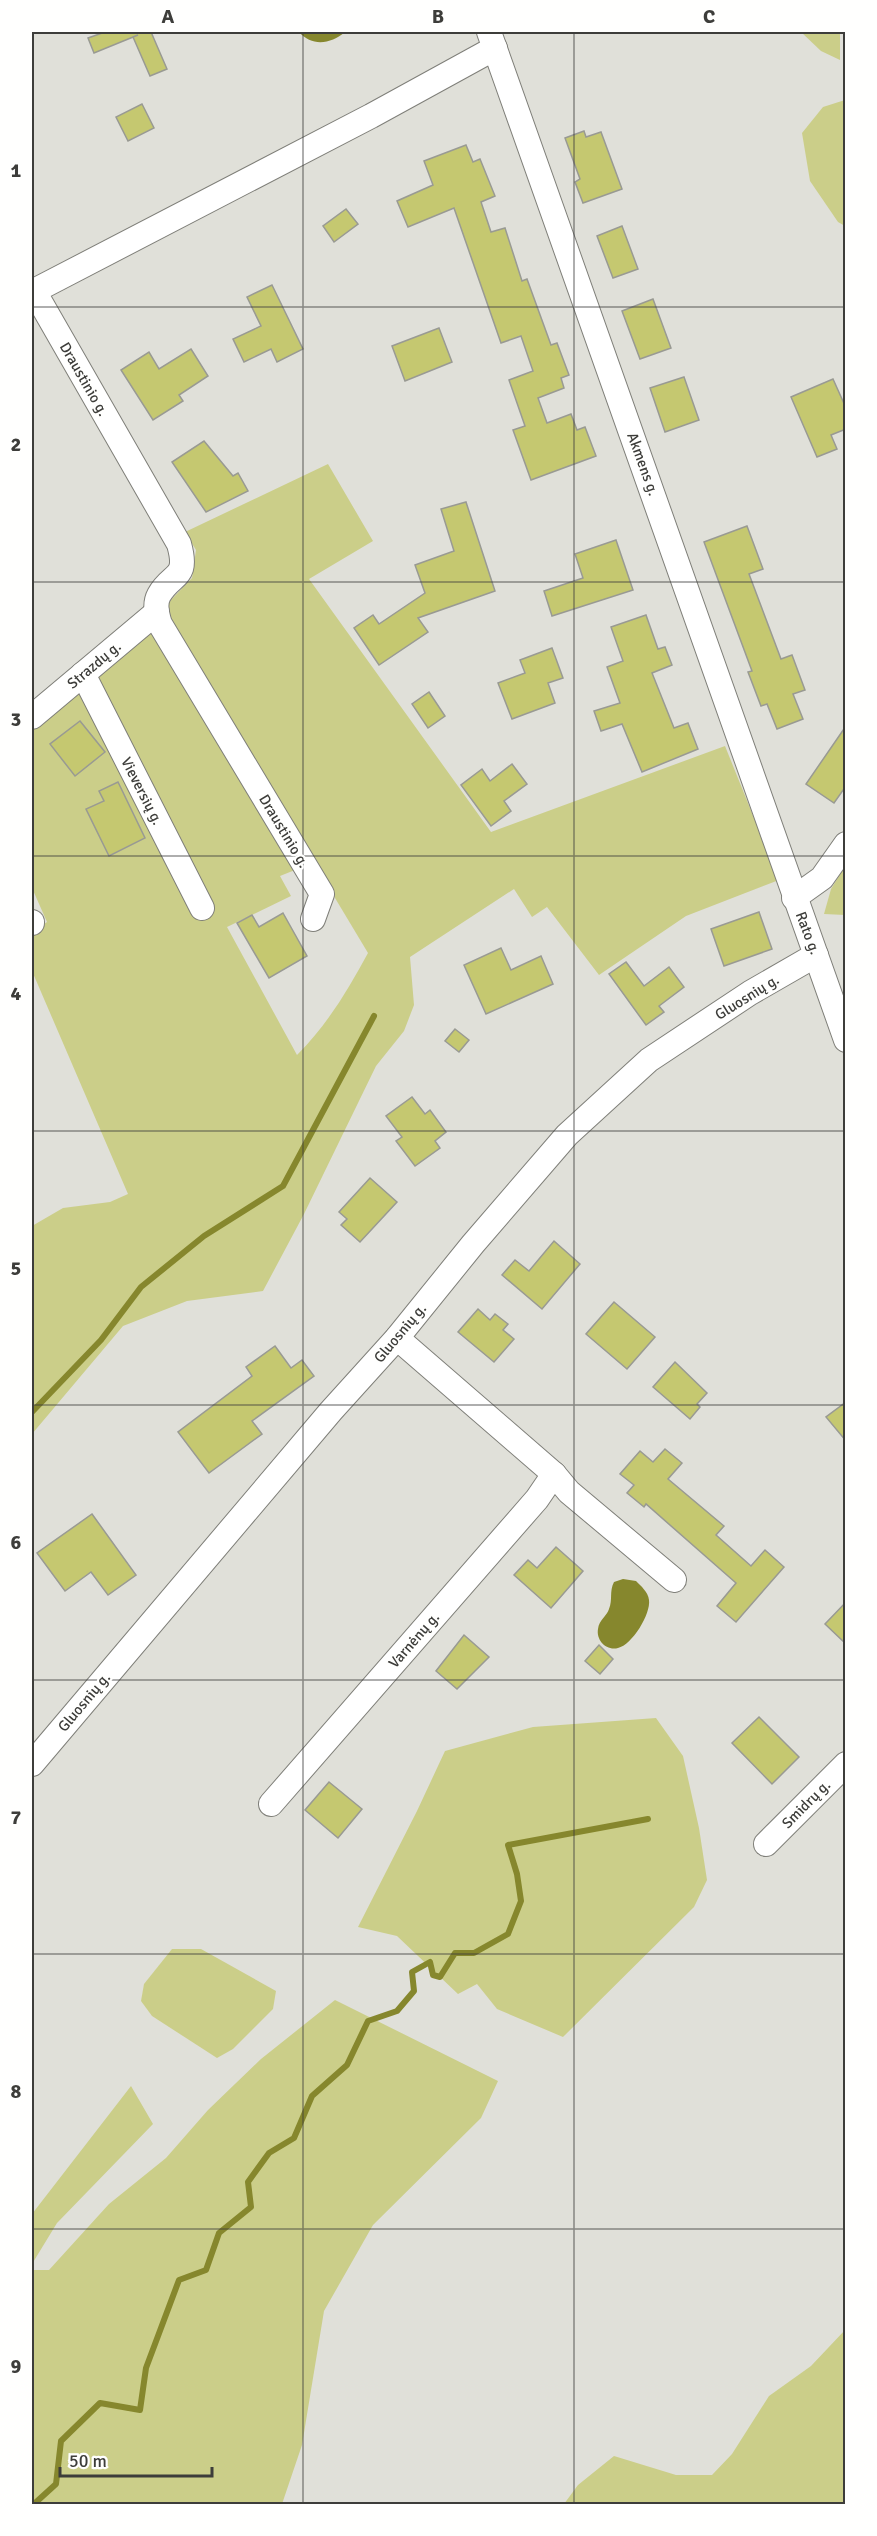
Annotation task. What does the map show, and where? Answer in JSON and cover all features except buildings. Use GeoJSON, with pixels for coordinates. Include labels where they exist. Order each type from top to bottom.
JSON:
{"type":"FeatureCollection","features":[{"type":"Feature","properties":{"kind":"street","name":"Draustinio g."},"geometry":{"type":"LineString","coordinates":[[313,919],[322,894],[160,624],[157,612],[159,595],[178,576],[183,559],[179,544],[34,291],[360,122],[492,40]]}},
{"type":"Feature","properties":{"kind":"street","name":"Akmens g."},"geometry":{"type":"LineString","coordinates":[[492,40],[794,898]]}},
{"type":"Feature","properties":{"kind":"street","name":"Strazdų g."},"geometry":{"type":"LineString","coordinates":[[32,717],[157,612]]}},
{"type":"Feature","properties":{"kind":"street","name":"Vieversių g."},"geometry":{"type":"LineString","coordinates":[[83,674],[202,908]]}},
{"type":"Feature","properties":{"kind":"street","name":"Rato g."},"geometry":{"type":"LineString","coordinates":[[846,844],[822,878],[794,898],[846,1040]]}},
{"type":"Feature","properties":{"kind":"street","name":"Gluosnių g."},"geometry":{"type":"LineString","coordinates":[[32,1764],[331,1411],[397,1338],[473,1244],[567,1135],[649,1060],[750,993],[816,955]]}},
{"type":"Feature","properties":{"kind":"street"},"geometry":{"type":"LineString","coordinates":[[397,1338],[554,1474],[569,1492],[674,1580]]}},
{"type":"Feature","properties":{"kind":"street","name":"Varnėnų g."},"geometry":{"type":"LineString","coordinates":[[271,1804],[537,1499],[554,1474]]}},
{"type":"Feature","properties":{"kind":"street","name":"Smidrų g."},"geometry":{"type":"LineString","coordinates":[[766,1844],[846,1764]]}},
{"type":"Feature","properties":{"kind":"green space"},"geometry":{"type":"Polygon","coordinates":[[[801,32],[840,32],[840,60],[821,51],[801,32]]]}},
{"type":"Feature","properties":{"kind":"green space"},"geometry":{"type":"Polygon","coordinates":[[[846,100],[845,226],[838,222],[810,181],[802,133],[823,107],[846,100]]]}},
{"type":"Feature","properties":{"kind":"green space"},"geometry":{"type":"Polygon","coordinates":[[[328,464],[373,541],[309,579],[491,832],[725,746],[779,880],[686,916],[599,975],[547,907],[532,917],[514,889],[410,957],[414,1005],[404,1031],[376,1066],[304,1214],[263,1291],[187,1301],[123,1326],[32,1434],[32,1226],[63,1208],[110,1202],[128,1194],[32,971],[32,932],[47,922],[32,888],[32,728],[152,625],[300,868],[280,876],[291,896],[227,927],[297,1055],[336,1007],[368,953],[167,618],[168,603],[192,578],[196,550],[185,532],[328,464]]]}},
{"type":"Feature","properties":{"kind":"green space"},"geometry":{"type":"Polygon","coordinates":[[[845,866],[845,915],[824,914],[831,889],[845,866]]]}},
{"type":"Feature","properties":{"kind":"green space"},"geometry":{"type":"Polygon","coordinates":[[[656,1718],[683,1756],[699,1828],[707,1880],[694,1907],[563,2037],[497,2009],[477,1984],[458,1994],[397,1936],[358,1927],[445,1751],[533,1727],[656,1718]]]}},
{"type":"Feature","properties":{"kind":"green space"},"geometry":{"type":"Polygon","coordinates":[[[172,1949],[201,1949],[276,1991],[273,2009],[233,2049],[217,2058],[152,2016],[141,2001],[144,1984],[172,1949]]]}},
{"type":"Feature","properties":{"kind":"green space"},"geometry":{"type":"Polygon","coordinates":[[[335,2000],[498,2081],[481,2118],[373,2225],[324,2311],[302,2445],[282,2504],[32,2504],[32,2270],[49,2270],[109,2204],[166,2158],[208,2110],[261,2059],[335,2000]]]}},
{"type":"Feature","properties":{"kind":"green space"},"geometry":{"type":"Polygon","coordinates":[[[131,2086],[153,2124],[57,2223],[32,2264],[32,2214],[131,2086]]]}},
{"type":"Feature","properties":{"kind":"green space"},"geometry":{"type":"Polygon","coordinates":[[[845,2330],[845,2504],[564,2504],[578,2485],[614,2456],[676,2475],[712,2475],[732,2454],[769,2396],[811,2366],[845,2330]]]}},
{"type":"Feature","properties":{"kind":"shaded area"},"geometry":{"type":"Polygon","coordinates":[[[299,32],[345,32],[334,39],[316,42],[299,32]]]}},
{"type":"Feature","properties":{"kind":"shaded area"},"geometry":{"type":"Polygon","coordinates":[[[623,1579],[636,1581],[644,1589],[649,1606],[640,1628],[629,1641],[618,1648],[610,1648],[600,1641],[598,1629],[609,1609],[614,1582],[623,1579]]]}},
{"type":"Feature","properties":{"kind":"waterway"},"geometry":{"type":"LineString","coordinates":[[32,1412],[101,1340],[141,1287],[204,1236],[283,1186],[374,1016]]}},
{"type":"Feature","properties":{"kind":"waterway"},"geometry":{"type":"LineString","coordinates":[[34,2504],[56,2484],[61,2441],[100,2403],[140,2410],[146,2368],[179,2280],[206,2270],[219,2233],[251,2207],[248,2182],[269,2153],[294,2138],[312,2096],[347,2065],[368,2021],[397,2011],[414,1991],[412,1972],[430,1962],[433,1975],[440,1977],[455,1953],[474,1953],[508,1934],[521,1901],[517,1874],[508,1845],[648,1819]]}}]}
